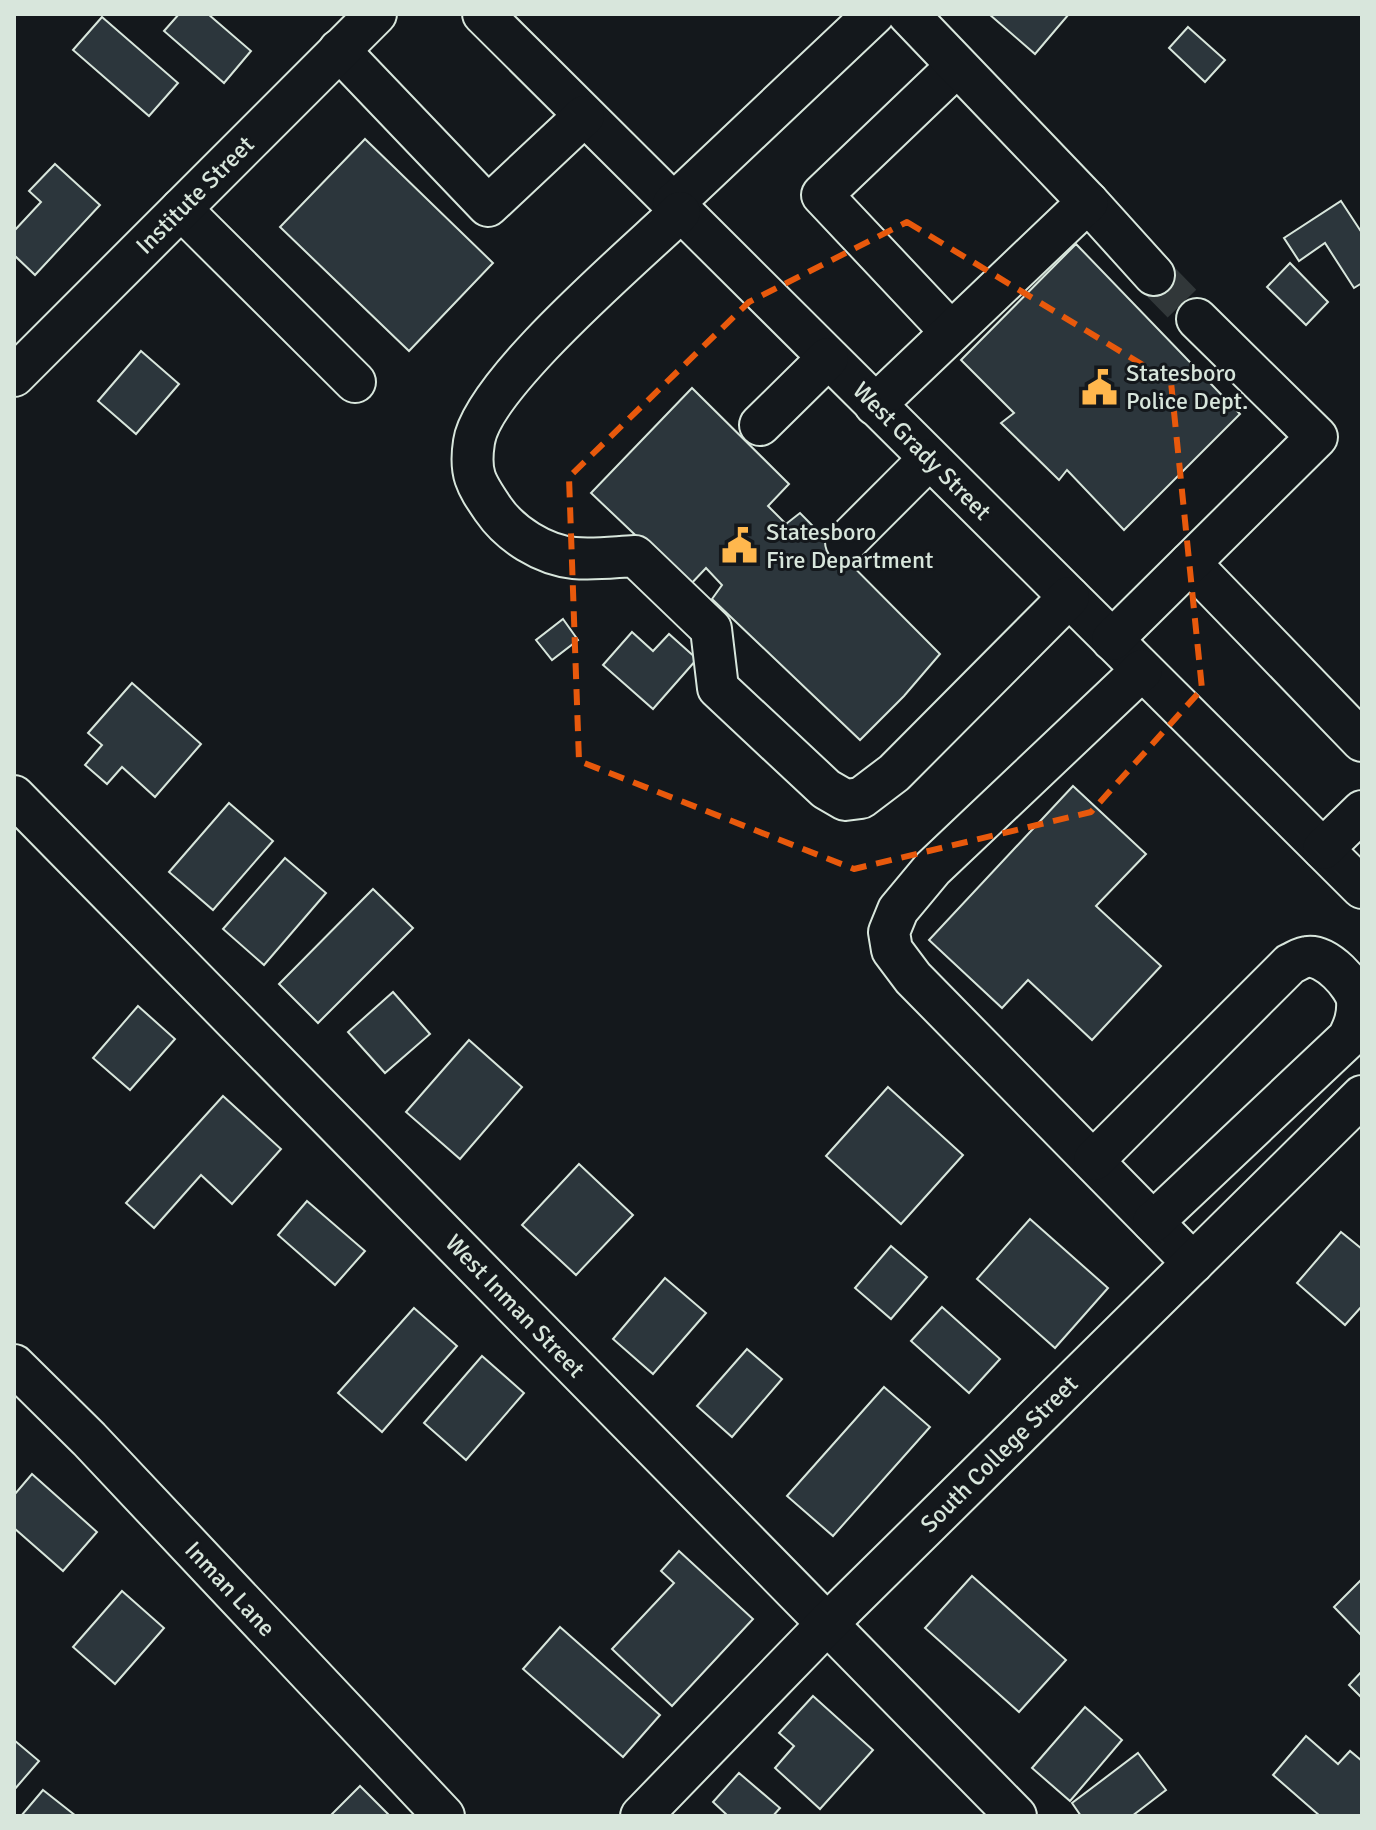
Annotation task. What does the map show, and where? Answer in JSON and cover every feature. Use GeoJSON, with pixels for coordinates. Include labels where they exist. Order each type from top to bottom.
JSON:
{"type":"FeatureCollection","features":[{"type":"Feature","properties":{"kind":"street","name":"Institute Street"},"geometry":{"type":"LineString","coordinates":[[14,376],[376,14]]}},
{"type":"Feature","properties":{"kind":"street","name":"West Grady Street"},"geometry":{"type":"LineString","coordinates":[[483,14],[1362,888]]}},
{"type":"Feature","properties":{"kind":"street"},"geometry":{"type":"LineString","coordinates":[[874,14],[552,334],[491,402],[474,439],[474,480],[502,522],[540,549],[573,558],[635,556],[711,629],[718,688],[826,789],[845,800],[861,798],[894,773],[1069,597]]}},
{"type":"Feature","properties":{"kind":"street"},"geometry":{"type":"LineString","coordinates":[[908,14],[1154,275]]}},
{"type":"Feature","properties":{"kind":"street"},"geometry":{"type":"LineString","coordinates":[[339,50],[488,206],[584,116]]}},
{"type":"Feature","properties":{"kind":"street"},"geometry":{"type":"LineString","coordinates":[[951,332],[822,195],[957,66]]}},
{"type":"Feature","properties":{"kind":"street"},"geometry":{"type":"LineString","coordinates":[[875,405],[1088,202]]}},
{"type":"Feature","properties":{"kind":"street"},"geometry":{"type":"LineString","coordinates":[[181,209],[355,382]]}},
{"type":"Feature","properties":{"kind":"street"},"geometry":{"type":"LineString","coordinates":[[1112,640],[1317,437],[1197,319]]}},
{"type":"Feature","properties":{"kind":"street"},"geometry":{"type":"LineString","coordinates":[[760,425],[828,358]]}},
{"type":"Feature","properties":{"kind":"street"},"geometry":{"type":"LineString","coordinates":[[846,542],[929,459]]}},
{"type":"Feature","properties":{"kind":"street"},"geometry":{"type":"LineString","coordinates":[[1190,563],[1362,741]]}},
{"type":"Feature","properties":{"kind":"street"},"geometry":{"type":"LineString","coordinates":[[1142,670],[933,868],[898,910],[889,932],[892,950],[913,978],[1193,1263]]}},
{"type":"Feature","properties":{"kind":"street","name":"West Inman Street"},"geometry":{"type":"LineString","coordinates":[[14,796],[1016,1816]]}},
{"type":"Feature","properties":{"kind":"street"},"geometry":{"type":"LineString","coordinates":[[1323,849],[1362,811]]}},
{"type":"Feature","properties":{"kind":"street"},"geometry":{"type":"LineString","coordinates":[[1094,1160],[1290,964],[1308,957],[1324,960],[1340,973],[1357,997],[1357,1019],[1348,1038],[1153,1222]]}},
{"type":"Feature","properties":{"kind":"street","name":"South College Street"},"geometry":{"type":"LineString","coordinates":[[641,1816],[827,1624],[1362,1096]]}},
{"type":"Feature","properties":{"kind":"street","name":"Inman Lane"},"geometry":{"type":"LineString","coordinates":[[14,1365],[89,1439],[444,1816]]}},
{"type":"Feature","properties":{"kind":"highlighted area"},"geometry":{"type":"Polygon","coordinates":[[[907,222],[1171,382],[1202,689],[1091,812],[854,869],[579,761],[569,477],[749,302],[907,222]]]}},
{"type":"Feature","properties":{"kind":"building"},"geometry":{"type":"Polygon","coordinates":[[[179,14],[208,14],[251,51],[224,83],[164,31],[179,14]]]}},
{"type":"Feature","properties":{"kind":"building"},"geometry":{"type":"Polygon","coordinates":[[[989,14],[1069,14],[1035,54],[989,14]]]}},
{"type":"Feature","properties":{"kind":"building"},"geometry":{"type":"Polygon","coordinates":[[[102,17],[178,83],[149,116],[73,50],[102,17]]]}},
{"type":"Feature","properties":{"kind":"building"},"geometry":{"type":"Polygon","coordinates":[[[1188,27],[1225,60],[1205,82],[1169,48],[1188,27]]]}},
{"type":"Feature","properties":{"kind":"building"},"geometry":{"type":"Polygon","coordinates":[[[365,139],[493,263],[409,351],[280,227],[365,139]]]}},
{"type":"Feature","properties":{"kind":"building"},"geometry":{"type":"Polygon","coordinates":[[[55,164],[100,205],[35,275],[14,255],[14,231],[41,202],[29,191],[55,164]]]}},
{"type":"Feature","properties":{"kind":"building"},"geometry":{"type":"Polygon","coordinates":[[[1341,201],[1362,233],[1362,283],[1354,288],[1325,243],[1299,261],[1284,238],[1341,201]]]}},
{"type":"Feature","properties":{"kind":"building","name":"Statesboro Police Dept."},"geometry":{"type":"Polygon","coordinates":[[[1076,244],[1240,414],[1124,530],[1067,470],[1059,480],[1001,423],[1014,413],[961,360],[1076,244]]]}},
{"type":"Feature","properties":{"kind":"building"},"geometry":{"type":"Polygon","coordinates":[[[1290,263],[1328,302],[1306,325],[1267,287],[1290,263]]]}},
{"type":"Feature","properties":{"kind":"building"},"geometry":{"type":"Polygon","coordinates":[[[141,351],[179,384],[136,434],[98,401],[141,351]]]}},
{"type":"Feature","properties":{"kind":"building","name":"Statesboro Fire Department"},"geometry":{"type":"Polygon","coordinates":[[[692,388],[789,484],[768,506],[786,524],[800,513],[940,654],[860,740],[712,599],[722,585],[706,568],[689,586],[591,493],[692,388]]]}},
{"type":"Feature","properties":{"kind":"building"},"geometry":{"type":"Polygon","coordinates":[[[563,619],[578,640],[552,660],[536,640],[563,619]]]}},
{"type":"Feature","properties":{"kind":"building"},"geometry":{"type":"Polygon","coordinates":[[[632,632],[653,651],[669,634],[697,659],[653,709],[603,665],[632,632]]]}},
{"type":"Feature","properties":{"kind":"building"},"geometry":{"type":"Polygon","coordinates":[[[132,683],[201,744],[155,797],[122,767],[107,784],[85,765],[102,745],[88,733],[132,683]]]}},
{"type":"Feature","properties":{"kind":"building"},"geometry":{"type":"Polygon","coordinates":[[[1073,786],[1146,854],[1096,906],[1161,966],[1092,1040],[1028,980],[1002,1008],[929,940],[1073,786]]]}},
{"type":"Feature","properties":{"kind":"building"},"geometry":{"type":"Polygon","coordinates":[[[229,803],[273,841],[213,910],[169,872],[229,803]]]}},
{"type":"Feature","properties":{"kind":"building"},"geometry":{"type":"Polygon","coordinates":[[[285,858],[326,893],[264,965],[223,929],[285,858]]]}},
{"type":"Feature","properties":{"kind":"building"},"geometry":{"type":"Polygon","coordinates":[[[373,889],[413,928],[318,1023],[279,984],[373,889]]]}},
{"type":"Feature","properties":{"kind":"building"},"geometry":{"type":"Polygon","coordinates":[[[393,992],[430,1034],[385,1073],[348,1032],[393,992]]]}},
{"type":"Feature","properties":{"kind":"building"},"geometry":{"type":"Polygon","coordinates":[[[138,1006],[175,1039],[130,1090],[93,1058],[138,1006]]]}},
{"type":"Feature","properties":{"kind":"building"},"geometry":{"type":"Polygon","coordinates":[[[469,1040],[522,1087],[460,1159],[406,1112],[469,1040]]]}},
{"type":"Feature","properties":{"kind":"building"},"geometry":{"type":"Polygon","coordinates":[[[888,1087],[963,1155],[901,1224],[826,1156],[888,1087]]]}},
{"type":"Feature","properties":{"kind":"building"},"geometry":{"type":"Polygon","coordinates":[[[223,1096],[281,1149],[232,1204],[201,1175],[154,1228],[126,1203],[223,1096]]]}},
{"type":"Feature","properties":{"kind":"building"},"geometry":{"type":"Polygon","coordinates":[[[579,1164],[633,1215],[576,1275],[522,1225],[579,1164]]]}},
{"type":"Feature","properties":{"kind":"building"},"geometry":{"type":"Polygon","coordinates":[[[307,1201],[365,1251],[335,1285],[278,1235],[307,1201]]]}},
{"type":"Feature","properties":{"kind":"building"},"geometry":{"type":"Polygon","coordinates":[[[1030,1219],[1108,1288],[1055,1348],[977,1279],[1030,1219]]]}},
{"type":"Feature","properties":{"kind":"building"},"geometry":{"type":"Polygon","coordinates":[[[1341,1232],[1362,1249],[1362,1306],[1345,1325],[1297,1283],[1341,1232]]]}},
{"type":"Feature","properties":{"kind":"building"},"geometry":{"type":"Polygon","coordinates":[[[891,1246],[927,1277],[891,1319],[855,1288],[891,1246]]]}},
{"type":"Feature","properties":{"kind":"building"},"geometry":{"type":"Polygon","coordinates":[[[665,1278],[706,1313],[653,1374],[613,1339],[665,1278]]]}},
{"type":"Feature","properties":{"kind":"building"},"geometry":{"type":"Polygon","coordinates":[[[942,1307],[1000,1359],[969,1393],[911,1341],[942,1307]]]}},
{"type":"Feature","properties":{"kind":"building"},"geometry":{"type":"Polygon","coordinates":[[[414,1308],[457,1346],[382,1432],[338,1393],[414,1308]]]}},
{"type":"Feature","properties":{"kind":"building"},"geometry":{"type":"Polygon","coordinates":[[[747,1349],[782,1379],[732,1437],[697,1406],[747,1349]]]}},
{"type":"Feature","properties":{"kind":"building"},"geometry":{"type":"Polygon","coordinates":[[[482,1356],[524,1393],[466,1460],[424,1423],[482,1356]]]}},
{"type":"Feature","properties":{"kind":"building"},"geometry":{"type":"Polygon","coordinates":[[[884,1387],[930,1427],[833,1536],[787,1496],[884,1387]]]}},
{"type":"Feature","properties":{"kind":"building"},"geometry":{"type":"Polygon","coordinates":[[[32,1474],[97,1532],[63,1571],[14,1528],[14,1495],[32,1474]]]}},
{"type":"Feature","properties":{"kind":"building"},"geometry":{"type":"Polygon","coordinates":[[[679,1551],[753,1619],[672,1706],[612,1649],[674,1583],[661,1571],[679,1551]]]}},
{"type":"Feature","properties":{"kind":"building"},"geometry":{"type":"Polygon","coordinates":[[[972,1576],[1066,1660],[1019,1712],[925,1628],[972,1576]]]}},
{"type":"Feature","properties":{"kind":"building"},"geometry":{"type":"Polygon","coordinates":[[[1362,1579],[1362,1636],[1334,1607],[1362,1579]]]}},
{"type":"Feature","properties":{"kind":"building"},"geometry":{"type":"Polygon","coordinates":[[[122,1591],[164,1628],[115,1684],[73,1647],[122,1591]]]}},
{"type":"Feature","properties":{"kind":"building"},"geometry":{"type":"Polygon","coordinates":[[[560,1627],[660,1715],[623,1757],[523,1669],[560,1627]]]}},
{"type":"Feature","properties":{"kind":"building"},"geometry":{"type":"Polygon","coordinates":[[[1362,1671],[1362,1698],[1349,1685],[1362,1671]]]}},
{"type":"Feature","properties":{"kind":"building"},"geometry":{"type":"Polygon","coordinates":[[[813,1696],[873,1750],[820,1809],[775,1768],[794,1746],[779,1733],[813,1696]]]}},
{"type":"Feature","properties":{"kind":"building"},"geometry":{"type":"Polygon","coordinates":[[[1085,1707],[1122,1740],[1070,1801],[1032,1768],[1085,1707]]]}},
{"type":"Feature","properties":{"kind":"building"},"geometry":{"type":"Polygon","coordinates":[[[1306,1736],[1338,1764],[1350,1751],[1362,1761],[1362,1816],[1320,1816],[1273,1775],[1306,1736]]]}},
{"type":"Feature","properties":{"kind":"building"},"geometry":{"type":"Polygon","coordinates":[[[14,1740],[39,1761],[14,1790],[14,1740]]]}},
{"type":"Feature","properties":{"kind":"building"},"geometry":{"type":"Polygon","coordinates":[[[1138,1753],[1166,1790],[1132,1816],[1081,1816],[1072,1803],[1138,1753]]]}},
{"type":"Feature","properties":{"kind":"building"},"geometry":{"type":"Polygon","coordinates":[[[739,1773],[780,1808],[773,1816],[728,1816],[713,1802],[739,1773]]]}},
{"type":"Feature","properties":{"kind":"building"},"geometry":{"type":"Polygon","coordinates":[[[360,1786],[390,1816],[330,1816],[360,1786]]]}},
{"type":"Feature","properties":{"kind":"building"},"geometry":{"type":"Polygon","coordinates":[[[43,1790],[76,1816],[21,1816],[43,1790]]]}},
{"type":"Feature","properties":{"kind":"tunnel"},"geometry":{"type":"LineString","coordinates":[[1154,275],[1197,319]]}},
{"type":"Feature","properties":{"kind":"place","name":"Statesboro Police Dept."},"geometry":{"type":"Point","coordinates":[1100,387]}},
{"type":"Feature","properties":{"kind":"place","name":"Statesboro Fire Department"},"geometry":{"type":"Point","coordinates":[740,546]}}]}
